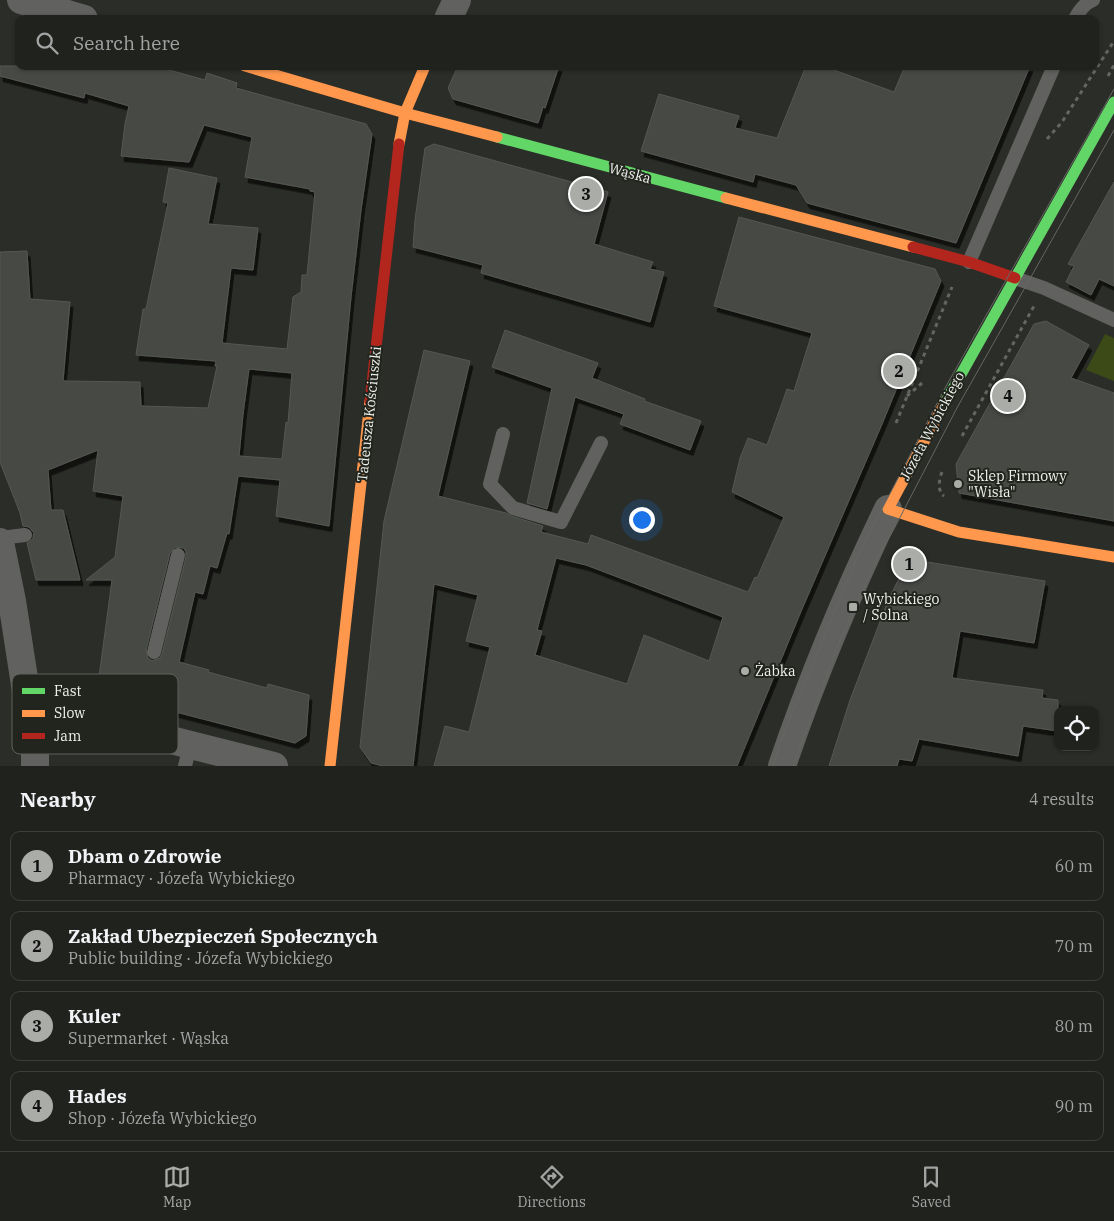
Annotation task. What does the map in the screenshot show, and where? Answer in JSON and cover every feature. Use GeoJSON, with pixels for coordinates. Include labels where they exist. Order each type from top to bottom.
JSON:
{"type":"FeatureCollection","features":[{"type":"Feature","properties":{"kind":"street"},"geometry":{"type":"LineString","coordinates":[[20,0],[71,15]]}},
{"type":"Feature","properties":{"kind":"street"},"geometry":{"type":"LineString","coordinates":[[450,15],[457,0]]}},
{"type":"Feature","properties":{"kind":"street","name":"Wąska"},"geometry":{"type":"LineString","coordinates":[[259,70],[405,113],[969,262],[1015,278]]}},
{"type":"Feature","properties":{"kind":"street","name":"Tadeusza Kościuszki"},"geometry":{"type":"LineString","coordinates":[[330,766],[399,142],[405,113],[423,70]]}},
{"type":"Feature","properties":{"kind":"street","name":"Józefa Wybickiego"},"geometry":{"type":"LineString","coordinates":[[782,766],[831,637],[862,563],[888,509],[956,381],[1114,102]]}},
{"type":"Feature","properties":{"kind":"street"},"geometry":{"type":"LineString","coordinates":[[888,509],[959,532],[1114,557]]}},
{"type":"Feature","properties":{"kind":"street"},"geometry":{"type":"LineString","coordinates":[[8,538],[12,601],[23,674]]}},
{"type":"Feature","properties":{"kind":"street"},"geometry":{"type":"LineString","coordinates":[[187,756],[274,766]]}},
{"type":"Feature","properties":{"kind":"lane"},"geometry":{"type":"LineString","coordinates":[[1077,15],[1088,2],[1093,0]]}},
{"type":"Feature","properties":{"kind":"lane"},"geometry":{"type":"LineString","coordinates":[[969,262],[1052,70]]}},
{"type":"Feature","properties":{"kind":"lane"},"geometry":{"type":"LineString","coordinates":[[1015,278],[1044,288],[1114,320]]}},
{"type":"Feature","properties":{"kind":"lane"},"geometry":{"type":"LineString","coordinates":[[504,434],[490,484],[513,508],[562,522],[601,443]]}},
{"type":"Feature","properties":{"kind":"lane"},"geometry":{"type":"LineString","coordinates":[[154,652],[178,555]]}},
{"type":"Feature","properties":{"kind":"path"},"geometry":{"type":"LineString","coordinates":[[1099,64],[1114,41]]}},
{"type":"Feature","properties":{"kind":"path"},"geometry":{"type":"LineString","coordinates":[[1046,140],[1062,122],[1095,70]]}},
{"type":"Feature","properties":{"kind":"path"},"geometry":{"type":"LineString","coordinates":[[896,423],[954,283],[950,271],[954,259]]}},
{"type":"Feature","properties":{"kind":"path"},"geometry":{"type":"LineString","coordinates":[[961,438],[1044,288]]}},
{"type":"Feature","properties":{"kind":"path"},"geometry":{"type":"LineString","coordinates":[[944,468],[940,475],[939,488],[941,494],[950,501]]}},
{"type":"Feature","properties":{"kind":"green space"},"geometry":{"type":"Polygon","coordinates":[[[1105,334],[1114,338],[1114,381],[1086,370],[1105,334]]]}},
{"type":"Feature","properties":{"kind":"building"},"geometry":{"type":"Polygon","coordinates":[[[0,66],[15,66],[15,70],[169,70],[205,80],[207,73],[237,83],[236,88],[366,124],[372,134],[351,297],[329,526],[276,516],[280,480],[238,476],[229,534],[227,533],[217,568],[210,566],[203,594],[195,592],[179,662],[267,688],[268,684],[309,695],[306,736],[295,743],[178,713],[178,674],[99,674],[112,580],[86,580],[115,557],[123,496],[93,491],[98,450],[48,470],[51,510],[63,510],[80,580],[36,580],[27,543],[33,539],[34,533],[29,527],[23,526],[20,513],[0,462],[0,252],[27,251],[30,299],[70,302],[63,381],[140,382],[141,406],[208,408],[217,366],[215,366],[216,361],[136,355],[143,309],[146,309],[168,203],[163,202],[169,168],[217,178],[208,224],[258,228],[253,270],[231,268],[222,343],[287,349],[293,297],[301,292],[302,275],[307,275],[315,192],[310,191],[310,189],[245,177],[252,137],[204,125],[189,162],[121,156],[129,106],[85,93],[84,98],[0,76],[0,66]],[[249,369],[239,456],[282,459],[286,422],[288,423],[292,373],[249,369]],[[175,547],[170,553],[146,650],[148,658],[152,661],[160,658],[162,654],[186,557],[184,548],[175,547]]]}},
{"type":"Feature","properties":{"kind":"building"},"geometry":{"type":"Polygon","coordinates":[[[456,70],[558,70],[538,123],[453,99],[448,88],[456,70]]]}},
{"type":"Feature","properties":{"kind":"building"},"geometry":{"type":"Polygon","coordinates":[[[804,70],[834,70],[894,92],[903,70],[1028,70],[956,243],[807,203],[796,185],[755,174],[753,182],[641,151],[659,94],[739,116],[735,128],[777,138],[804,70]]]}},
{"type":"Feature","properties":{"kind":"building"},"geometry":{"type":"Polygon","coordinates":[[[434,144],[608,192],[594,244],[653,262],[650,269],[664,272],[650,322],[481,273],[483,265],[413,247],[425,148],[434,144]]]}},
{"type":"Feature","properties":{"kind":"building"},"geometry":{"type":"Polygon","coordinates":[[[1114,182],[1114,286],[1099,279],[1091,295],[1066,282],[1074,266],[1068,264],[1114,182]]]}},
{"type":"Feature","properties":{"kind":"building"},"geometry":{"type":"Polygon","coordinates":[[[739,217],[935,269],[941,281],[737,766],[434,766],[445,726],[469,732],[490,647],[466,641],[478,595],[434,584],[413,766],[383,766],[371,763],[360,747],[384,521],[424,350],[470,361],[438,496],[506,513],[543,526],[541,532],[588,544],[591,535],[748,592],[755,577],[757,578],[784,517],[732,492],[740,458],[748,438],[767,445],[787,389],[794,391],[812,333],[714,306],[739,217]],[[556,558],[537,630],[542,631],[535,655],[627,684],[644,635],[709,661],[723,617],[586,565],[556,558]]]}},
{"type":"Feature","properties":{"kind":"building"},"geometry":{"type":"Polygon","coordinates":[[[1046,321],[1089,345],[1071,378],[1114,393],[1114,521],[959,493],[956,464],[1034,324],[1046,321]]]}},
{"type":"Feature","properties":{"kind":"building"},"geometry":{"type":"Polygon","coordinates":[[[505,330],[598,363],[592,378],[645,399],[644,401],[701,421],[690,450],[620,424],[624,414],[575,397],[547,509],[527,503],[552,388],[492,367],[505,330]]]}},
{"type":"Feature","properties":{"kind":"building"},"geometry":{"type":"Polygon","coordinates":[[[915,560],[1045,581],[1034,643],[960,631],[952,678],[1043,690],[1042,698],[1058,700],[1058,706],[1054,706],[1054,730],[1023,726],[1018,756],[919,739],[912,761],[899,759],[897,766],[829,766],[850,700],[888,601],[905,566],[912,569],[915,560]]]}},
{"type":"Feature","properties":{"kind":"tram line"},"geometry":{"type":"LineString","coordinates":[[773,766],[780,743],[859,553],[945,388],[1114,89]]}},
{"type":"Feature","properties":{"kind":"tram line"},"geometry":{"type":"LineString","coordinates":[[793,766],[840,640],[876,560],[958,406],[1114,130]]}},
{"type":"Feature","properties":{"kind":"traffic: fast"},"geometry":{"type":"LineString","coordinates":[[946,401],[1114,102]]}},
{"type":"Feature","properties":{"kind":"traffic: fast"},"geometry":{"type":"LineString","coordinates":[[497,137],[726,198]]}},
{"type":"Feature","properties":{"kind":"traffic: slow"},"geometry":{"type":"LineString","coordinates":[[259,70],[405,113],[497,137]]}},
{"type":"Feature","properties":{"kind":"traffic: slow"},"geometry":{"type":"LineString","coordinates":[[399,144],[405,113],[423,70]]}},
{"type":"Feature","properties":{"kind":"traffic: slow"},"geometry":{"type":"LineString","coordinates":[[726,198],[913,247]]}},
{"type":"Feature","properties":{"kind":"traffic: slow"},"geometry":{"type":"LineString","coordinates":[[330,766],[370,401]]}},
{"type":"Feature","properties":{"kind":"traffic: slow"},"geometry":{"type":"LineString","coordinates":[[946,401],[888,509],[959,532],[1114,557]]}},
{"type":"Feature","properties":{"kind":"traffic: jam"},"geometry":{"type":"LineString","coordinates":[[370,401],[399,144]]}},
{"type":"Feature","properties":{"kind":"traffic: jam"},"geometry":{"type":"LineString","coordinates":[[913,247],[969,262],[1015,278]]}},
{"type":"Feature","properties":{"kind":"place","name":"Kuler"},"geometry":{"type":"Point","coordinates":[586,194]}},
{"type":"Feature","properties":{"kind":"place","name":"Zakład Ubezpieczeń Społecznych"},"geometry":{"type":"Point","coordinates":[899,371]}},
{"type":"Feature","properties":{"kind":"place","name":"Hades"},"geometry":{"type":"Point","coordinates":[1008,396]}},
{"type":"Feature","properties":{"kind":"place","name":"Sklep Firmowy \"Wisła\""},"geometry":{"type":"Point","coordinates":[958,484]}},
{"type":"Feature","properties":{"kind":"place","name":"Dbam o Zdrowie"},"geometry":{"type":"Point","coordinates":[909,564]}},
{"type":"Feature","properties":{"kind":"place","name":"Wybickiego / Solna"},"geometry":{"type":"Point","coordinates":[853,607]}},
{"type":"Feature","properties":{"kind":"place","name":"Żabka"},"geometry":{"type":"Point","coordinates":[745,671]}}]}
